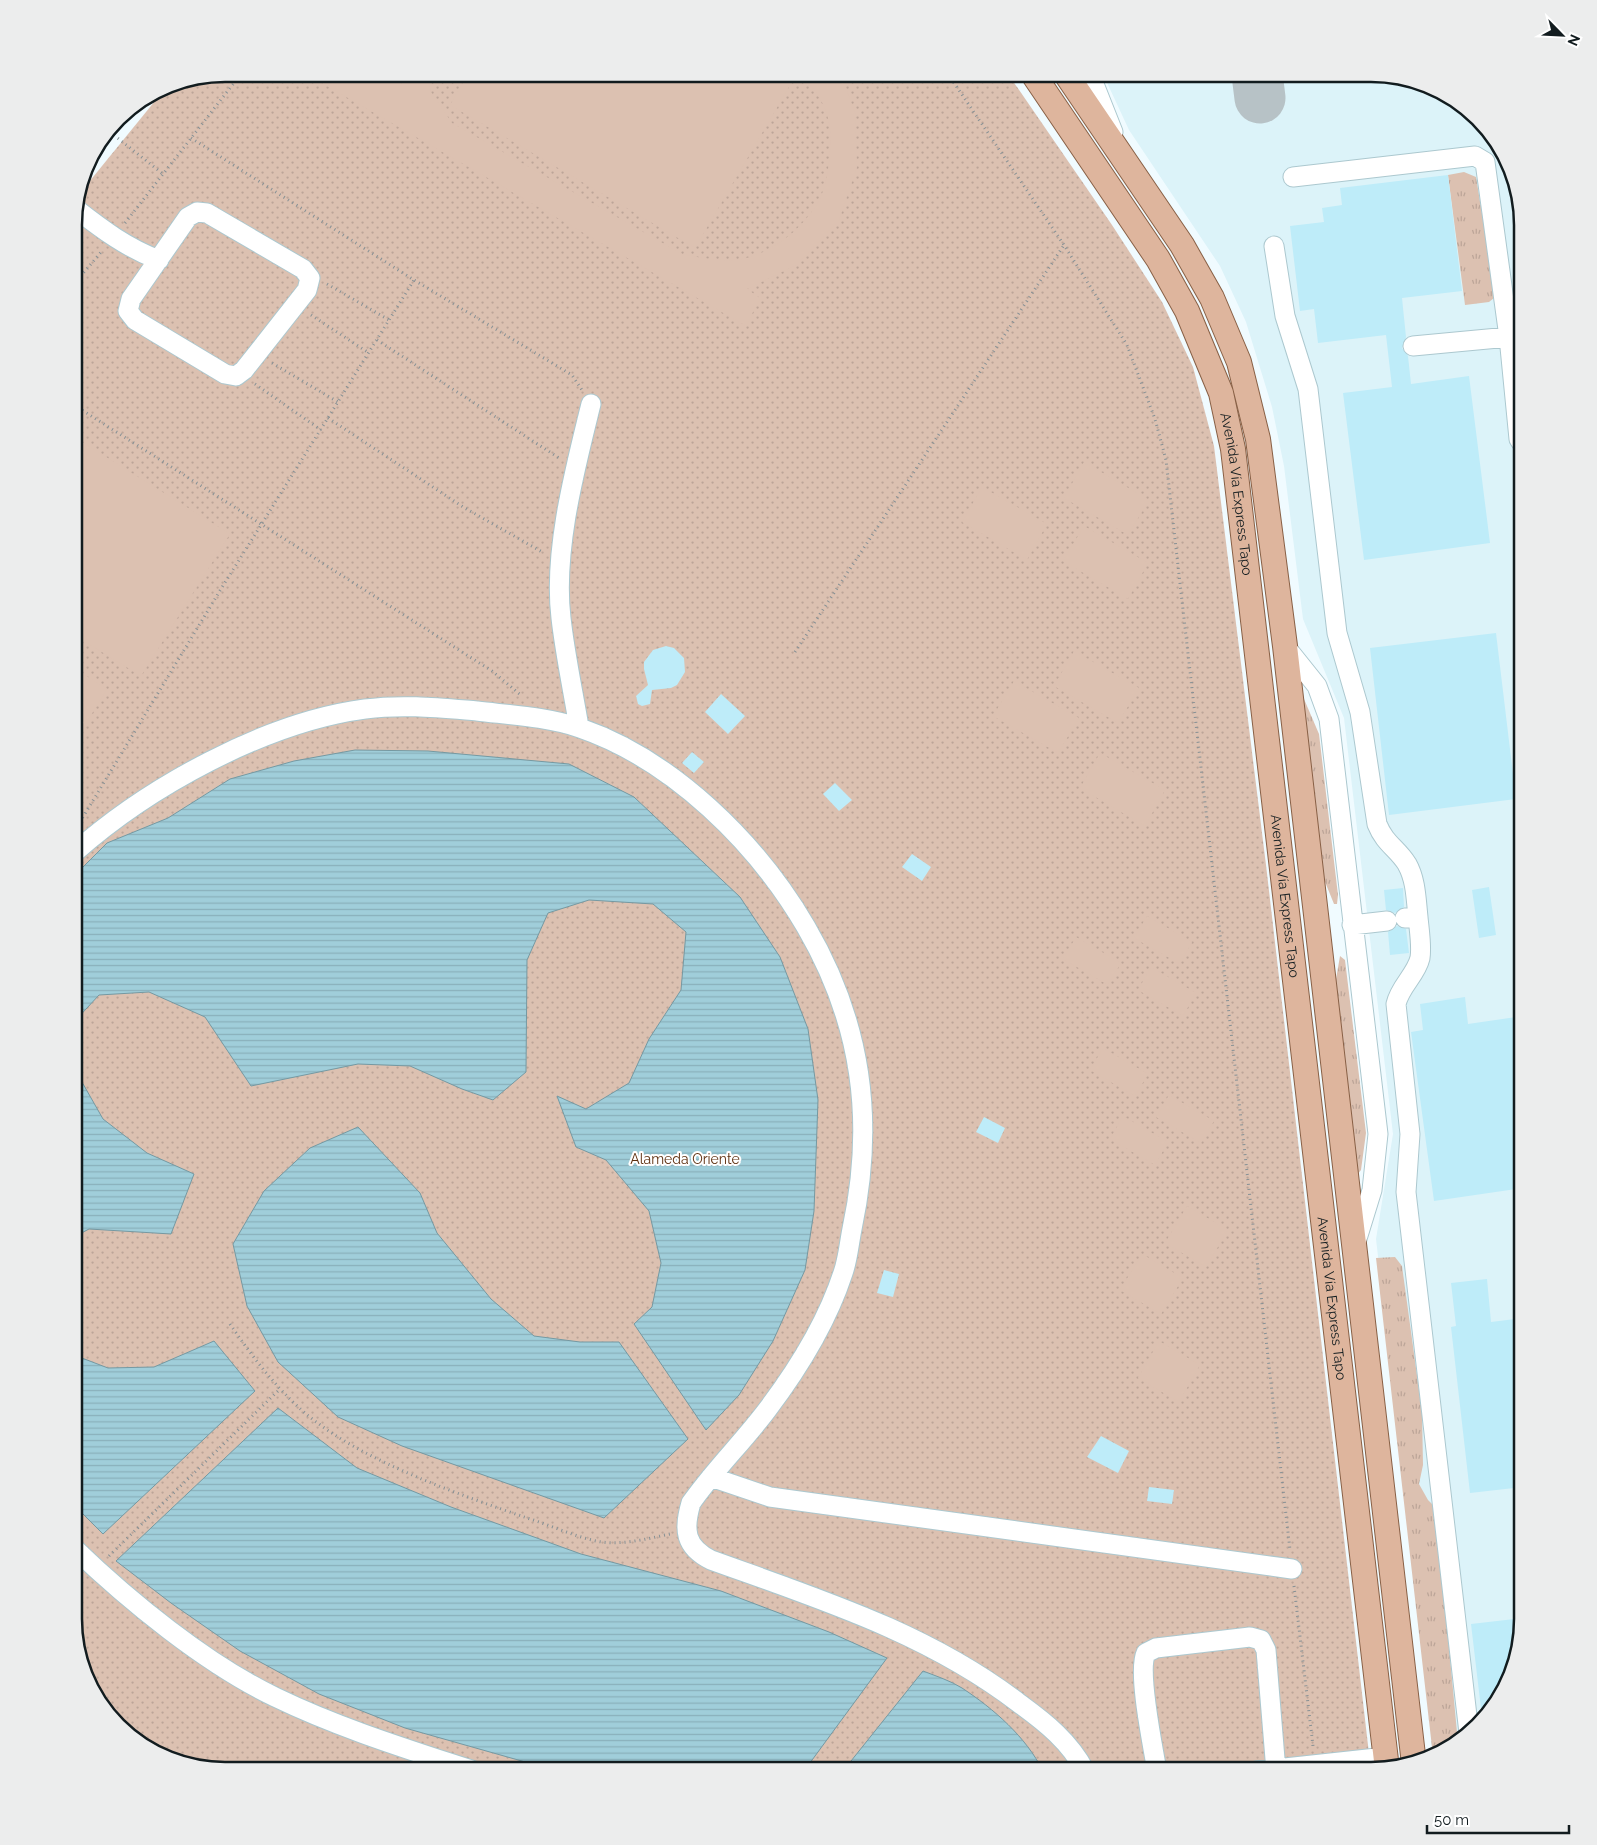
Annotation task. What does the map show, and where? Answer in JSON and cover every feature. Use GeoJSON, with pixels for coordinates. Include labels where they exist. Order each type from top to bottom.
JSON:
{"type":"FeatureCollection","features":[{"type":"Feature","properties":{"kind":"main road","name":"Avenida Vía Express Tapo"},"geometry":{"type":"LineString","coordinates":[[1039,83],[1158,259],[1187,311],[1221,394],[1233,449],[1386,1761]]}},
{"type":"Feature","properties":{"kind":"main road","name":"Avenida Vía Express Tapo"},"geometry":{"type":"LineString","coordinates":[[1072,83],[1198,270],[1239,362],[1258,439],[1285,646],[1413,1756]]}},
{"type":"Feature","properties":{"kind":"street"},"geometry":{"type":"LineString","coordinates":[[1094,83],[1124,159]]}},
{"type":"Feature","properties":{"kind":"street"},"geometry":{"type":"LineString","coordinates":[[1293,177],[1475,156],[1481,158],[1485,162],[1509,337],[1514,388]]}},
{"type":"Feature","properties":{"kind":"street"},"geometry":{"type":"LineString","coordinates":[[197,212],[202,212],[303,269],[310,278],[307,290],[241,374],[236,376],[225,374],[130,316],[128,305],[159,260],[188,218],[197,212]]}},
{"type":"Feature","properties":{"kind":"street"},"geometry":{"type":"LineString","coordinates":[[83,214],[114,238],[136,251],[159,260]]}},
{"type":"Feature","properties":{"kind":"street"},"geometry":{"type":"LineString","coordinates":[[1274,246],[1285,316],[1308,389],[1337,633],[1360,712],[1377,824],[1383,838],[1406,863],[1413,878],[1412,918],[1420,957],[1415,969],[1399,992],[1396,1004],[1410,1134],[1406,1186],[1468,1725]]}},
{"type":"Feature","properties":{"kind":"street"},"geometry":{"type":"LineString","coordinates":[[1413,346],[1509,337]]}},
{"type":"Feature","properties":{"kind":"street"},"geometry":{"type":"LineString","coordinates":[[579,727],[560,617],[560,562],[575,469],[590,404]]}},
{"type":"Feature","properties":{"kind":"street"},"geometry":{"type":"LineString","coordinates":[[1285,646],[1317,686],[1329,719],[1378,1134],[1372,1190],[1354,1248]]}},
{"type":"Feature","properties":{"kind":"street"},"geometry":{"type":"LineString","coordinates":[[83,846],[103,828],[189,774],[224,755],[322,716],[368,708],[413,706],[501,714],[579,727],[639,754],[697,796],[752,852],[791,902],[820,950],[837,987],[849,1023],[861,1082],[864,1140],[861,1189],[843,1273],[815,1337],[767,1410],[691,1503],[686,1531],[692,1546],[700,1554],[711,1560],[843,1608],[910,1636],[964,1664],[1050,1726],[1076,1754],[1080,1762]]}},
{"type":"Feature","properties":{"kind":"street"},"geometry":{"type":"LineString","coordinates":[[1352,925],[1387,921]]}},
{"type":"Feature","properties":{"kind":"street"},"geometry":{"type":"LineString","coordinates":[[711,1478],[770,1497],[1292,1569]]}},
{"type":"Feature","properties":{"kind":"street"},"geometry":{"type":"LineString","coordinates":[[82,1556],[96,1569],[205,1655],[234,1675],[274,1697],[331,1722],[448,1762]]}},
{"type":"Feature","properties":{"kind":"street"},"geometry":{"type":"LineString","coordinates":[[1156,1762],[1143,1663],[1146,1653],[1156,1648],[1250,1637],[1260,1640],[1266,1650],[1275,1762]]}},
{"type":"Feature","properties":{"kind":"path"},"geometry":{"type":"LineString","coordinates":[[83,274],[114,238],[234,83]]}},
{"type":"Feature","properties":{"kind":"path"},"geometry":{"type":"LineString","coordinates":[[954,83],[1064,245],[1127,345],[1155,419],[1166,460],[1315,1762]]}},
{"type":"Feature","properties":{"kind":"path"},"geometry":{"type":"LineString","coordinates":[[115,136],[163,174]]}},
{"type":"Feature","properties":{"kind":"path"},"geometry":{"type":"LineString","coordinates":[[191,138],[414,280],[572,375],[590,404]]}},
{"type":"Feature","properties":{"kind":"path"},"geometry":{"type":"LineString","coordinates":[[795,652],[1064,245]]}},
{"type":"Feature","properties":{"kind":"path"},"geometry":{"type":"LineString","coordinates":[[310,278],[331,286],[389,320]]}},
{"type":"Feature","properties":{"kind":"path"},"geometry":{"type":"LineString","coordinates":[[83,818],[414,280]]}},
{"type":"Feature","properties":{"kind":"path"},"geometry":{"type":"LineString","coordinates":[[295,304],[369,353]]}},
{"type":"Feature","properties":{"kind":"path"},"geometry":{"type":"LineString","coordinates":[[377,340],[575,469]]}},
{"type":"Feature","properties":{"kind":"path"},"geometry":{"type":"LineString","coordinates":[[257,354],[338,402]]}},
{"type":"Feature","properties":{"kind":"path"},"geometry":{"type":"LineString","coordinates":[[241,374],[321,430]]}},
{"type":"Feature","properties":{"kind":"path"},"geometry":{"type":"LineString","coordinates":[[83,411],[492,671],[525,699]]}},
{"type":"Feature","properties":{"kind":"path"},"geometry":{"type":"LineString","coordinates":[[328,418],[463,507],[560,562]]}},
{"type":"Feature","properties":{"kind":"path"},"geometry":{"type":"LineString","coordinates":[[230,1324],[256,1361],[280,1389],[306,1414],[341,1438],[389,1464],[462,1496],[596,1541],[621,1543],[686,1531]]}},
{"type":"Feature","properties":{"kind":"path"},"geometry":{"type":"LineString","coordinates":[[96,1569],[280,1389]]}},
{"type":"Feature","properties":{"kind":"shaded area"},"geometry":{"type":"Polygon","coordinates":[[[1107,83],[1381,83],[1399,85],[1435,97],[1466,118],[1479,131],[1500,162],[1512,198],[1514,216],[1514,1629],[1507,1665],[1495,1691],[1473,1721],[1435,1748],[1376,1239],[1393,1134],[1344,718],[1303,619],[1284,466],[1272,407],[1246,322],[1220,266],[1129,130],[1107,83]]]}},
{"type":"Feature","properties":{"kind":"green space","name":"Alameda Oriente"},"geometry":{"type":"Polygon","coordinates":[[[216,83],[1014,83],[1112,225],[1162,302],[1193,367],[1214,446],[1266,865],[1370,1762],[226,1762],[189,1758],[162,1748],[131,1727],[118,1714],[97,1683],[90,1665],[85,1647],[82,1619],[83,216],[90,181],[154,102],[171,93],[189,87],[216,83]]]}},
{"type":"Feature","properties":{"kind":"green space"},"geometry":{"type":"Polygon","coordinates":[[[322,83],[396,83],[402,86],[402,83],[429,83],[431,92],[452,123],[682,254],[716,260],[733,260],[760,253],[788,237],[804,222],[817,204],[827,177],[830,132],[822,103],[809,83],[844,83],[855,113],[857,167],[839,220],[798,264],[747,289],[760,298],[746,326],[322,83]]]}},
{"type":"Feature","properties":{"kind":"green space"},"geometry":{"type":"Polygon","coordinates":[[[463,83],[791,83],[695,248],[450,105],[463,83]]]}},
{"type":"Feature","properties":{"kind":"green space"},"geometry":{"type":"Polygon","coordinates":[[[1464,172],[1476,177],[1495,293],[1494,298],[1489,302],[1465,305],[1448,175],[1464,172]]]}},
{"type":"Feature","properties":{"kind":"green space"},"geometry":{"type":"Polygon","coordinates":[[[83,442],[230,534],[141,676],[83,640],[83,442]]]}},
{"type":"Feature","properties":{"kind":"green space"},"geometry":{"type":"Polygon","coordinates":[[[1084,462],[1149,500],[1128,535],[1064,498],[1084,462]]]}},
{"type":"Feature","properties":{"kind":"green space"},"geometry":{"type":"Polygon","coordinates":[[[982,487],[1047,524],[1027,560],[962,522],[982,487]]]}},
{"type":"Feature","properties":{"kind":"green space"},"geometry":{"type":"Polygon","coordinates":[[[1084,526],[1148,563],[1128,599],[1063,561],[1084,526]]]}},
{"type":"Feature","properties":{"kind":"green space"},"geometry":{"type":"Polygon","coordinates":[[[1074,651],[1139,688],[1118,723],[1054,686],[1074,651]]]}},
{"type":"Feature","properties":{"kind":"green space"},"geometry":{"type":"Polygon","coordinates":[[[83,674],[107,689],[83,729],[83,674]]]}},
{"type":"Feature","properties":{"kind":"green space"},"geometry":{"type":"Polygon","coordinates":[[[1014,681],[1079,718],[1058,753],[993,716],[1014,681]]]}},
{"type":"Feature","properties":{"kind":"green space"},"geometry":{"type":"Polygon","coordinates":[[[1304,699],[1319,734],[1338,895],[1337,904],[1334,904],[1319,867],[1302,701],[1304,699]]]}},
{"type":"Feature","properties":{"kind":"green space"},"geometry":{"type":"Polygon","coordinates":[[[1100,753],[1165,790],[1145,826],[1080,788],[1100,753]]]}},
{"type":"Feature","properties":{"kind":"green space"},"geometry":{"type":"Polygon","coordinates":[[[1147,916],[1192,942],[1180,964],[1134,938],[1147,916]]]}},
{"type":"Feature","properties":{"kind":"green space"},"geometry":{"type":"Polygon","coordinates":[[[1076,937],[1121,963],[1108,985],[1063,959],[1076,937]]]}},
{"type":"Feature","properties":{"kind":"green space"},"geometry":{"type":"Polygon","coordinates":[[[1340,956],[1345,960],[1366,1133],[1361,1170],[1357,1175],[1335,985],[1340,956]]]}},
{"type":"Feature","properties":{"kind":"green space"},"geometry":{"type":"Polygon","coordinates":[[[1151,967],[1196,993],[1183,1016],[1138,990],[1151,967]]]}},
{"type":"Feature","properties":{"kind":"green space"},"geometry":{"type":"Polygon","coordinates":[[[1103,1048],[1148,1074],[1135,1096],[1090,1070],[1103,1048]]]}},
{"type":"Feature","properties":{"kind":"green space"},"geometry":{"type":"Polygon","coordinates":[[[1169,1095],[1214,1121],[1201,1143],[1156,1117],[1169,1095]]]}},
{"type":"Feature","properties":{"kind":"green space"},"geometry":{"type":"Polygon","coordinates":[[[1123,1116],[1168,1142],[1155,1165],[1110,1139],[1123,1116]]]}},
{"type":"Feature","properties":{"kind":"green space"},"geometry":{"type":"Polygon","coordinates":[[[1187,1206],[1228,1230],[1206,1267],[1165,1243],[1187,1206]]]}},
{"type":"Feature","properties":{"kind":"green space"},"geometry":{"type":"Polygon","coordinates":[[[1142,1254],[1183,1278],[1161,1314],[1120,1290],[1142,1254]]]}},
{"type":"Feature","properties":{"kind":"green space"},"geometry":{"type":"Polygon","coordinates":[[[1395,1257],[1402,1266],[1422,1412],[1423,1465],[1419,1484],[1428,1500],[1436,1508],[1457,1734],[1432,1749],[1376,1258],[1395,1257]]]}},
{"type":"Feature","properties":{"kind":"green space"},"geometry":{"type":"Polygon","coordinates":[[[1159,1341],[1200,1365],[1179,1402],[1138,1378],[1159,1341]]]}},
{"type":"Feature","properties":{"kind":"water"},"geometry":{"type":"Polygon","coordinates":[[[355,750],[428,751],[569,764],[634,797],[740,897],[780,957],[808,1029],[818,1100],[814,1211],[805,1270],[773,1341],[739,1395],[706,1430],[634,1324],[652,1307],[661,1263],[649,1211],[606,1160],[576,1147],[557,1096],[586,1109],[629,1083],[649,1039],[681,990],[686,932],[653,904],[589,900],[548,913],[527,960],[526,1072],[493,1100],[462,1089],[410,1066],[358,1064],[251,1086],[205,1017],[149,992],[99,995],[82,1013],[83,867],[107,843],[168,818],[230,779],[294,761],[355,750]]]}},
{"type":"Feature","properties":{"kind":"water"},"geometry":{"type":"Polygon","coordinates":[[[82,1083],[103,1119],[147,1153],[194,1174],[171,1234],[89,1229],[82,1233],[82,1083]]]}},
{"type":"Feature","properties":{"kind":"water"},"geometry":{"type":"Polygon","coordinates":[[[358,1127],[420,1193],[437,1233],[491,1299],[534,1336],[580,1342],[619,1342],[688,1439],[604,1518],[402,1446],[338,1417],[278,1362],[247,1306],[233,1244],[264,1191],[310,1148],[358,1127]]]}},
{"type":"Feature","properties":{"kind":"water"},"geometry":{"type":"Polygon","coordinates":[[[214,1341],[255,1391],[103,1534],[82,1513],[82,1358],[108,1368],[154,1367],[214,1341]]]}},
{"type":"Feature","properties":{"kind":"water"},"geometry":{"type":"Polygon","coordinates":[[[278,1408],[357,1468],[451,1507],[581,1554],[721,1591],[829,1632],[887,1658],[811,1762],[525,1762],[405,1728],[319,1694],[240,1651],[171,1603],[116,1561],[278,1408]]]}},
{"type":"Feature","properties":{"kind":"water"},"geometry":{"type":"Polygon","coordinates":[[[923,1671],[958,1685],[974,1696],[1018,1735],[1038,1762],[850,1762],[923,1671]]]}},
{"type":"Feature","properties":{"kind":"building"},"geometry":{"type":"Polygon","coordinates":[[[1448,175],[1462,291],[1402,298],[1406,337],[1402,348],[1408,356],[1411,384],[1469,376],[1490,543],[1364,560],[1343,393],[1392,387],[1386,335],[1318,343],[1314,309],[1300,311],[1290,226],[1324,222],[1322,208],[1342,205],[1340,188],[1448,175]]]}},
{"type":"Feature","properties":{"kind":"building"},"geometry":{"type":"Polygon","coordinates":[[[1496,633],[1514,782],[1514,799],[1389,815],[1370,648],[1496,633]]]}},
{"type":"Feature","properties":{"kind":"building"},"geometry":{"type":"Polygon","coordinates":[[[666,646],[674,648],[684,658],[685,672],[677,685],[671,688],[652,690],[650,704],[642,706],[638,704],[636,696],[648,685],[644,662],[653,650],[666,646]]]}},
{"type":"Feature","properties":{"kind":"building"},"geometry":{"type":"Polygon","coordinates":[[[721,694],[745,716],[728,734],[705,712],[721,694]]]}},
{"type":"Feature","properties":{"kind":"building"},"geometry":{"type":"Polygon","coordinates":[[[692,752],[704,762],[694,773],[682,763],[692,752]]]}},
{"type":"Feature","properties":{"kind":"building"},"geometry":{"type":"Polygon","coordinates":[[[835,783],[852,800],[839,811],[823,794],[835,783]]]}},
{"type":"Feature","properties":{"kind":"building"},"geometry":{"type":"Polygon","coordinates":[[[912,854],[931,867],[922,881],[902,867],[912,854]]]}},
{"type":"Feature","properties":{"kind":"building"},"geometry":{"type":"Polygon","coordinates":[[[1489,887],[1496,935],[1479,938],[1472,890],[1489,887]]]}},
{"type":"Feature","properties":{"kind":"building"},"geometry":{"type":"Polygon","coordinates":[[[1403,888],[1404,907],[1395,913],[1386,910],[1384,890],[1403,888]]]}},
{"type":"Feature","properties":{"kind":"building"},"geometry":{"type":"Polygon","coordinates":[[[1397,926],[1406,929],[1409,953],[1390,955],[1388,932],[1397,926]]]}},
{"type":"Feature","properties":{"kind":"building"},"geometry":{"type":"Polygon","coordinates":[[[1465,997],[1468,1024],[1514,1017],[1514,1189],[1434,1201],[1411,1032],[1423,1030],[1420,1004],[1465,997]]]}},
{"type":"Feature","properties":{"kind":"building"},"geometry":{"type":"Polygon","coordinates":[[[984,1117],[1005,1128],[998,1143],[976,1132],[984,1117]]]}},
{"type":"Feature","properties":{"kind":"building"},"geometry":{"type":"Polygon","coordinates":[[[884,1270],[899,1274],[893,1297],[877,1293],[884,1270]]]}},
{"type":"Feature","properties":{"kind":"building"},"geometry":{"type":"Polygon","coordinates":[[[1487,1279],[1491,1322],[1514,1319],[1514,1488],[1470,1493],[1451,1327],[1456,1326],[1451,1283],[1487,1279]]]}},
{"type":"Feature","properties":{"kind":"building"},"geometry":{"type":"Polygon","coordinates":[[[1101,1436],[1129,1451],[1118,1473],[1087,1457],[1101,1436]]]}},
{"type":"Feature","properties":{"kind":"building"},"geometry":{"type":"Polygon","coordinates":[[[1149,1487],[1174,1490],[1172,1504],[1147,1501],[1149,1487]]]}},
{"type":"Feature","properties":{"kind":"building"},"geometry":{"type":"Polygon","coordinates":[[[1514,1619],[1512,1647],[1507,1665],[1500,1683],[1481,1711],[1471,1624],[1514,1619]]]}},
{"type":"Feature","properties":{"kind":"taxiway"},"geometry":{"type":"LineString","coordinates":[[1258,83],[1260,98]]}}]}
